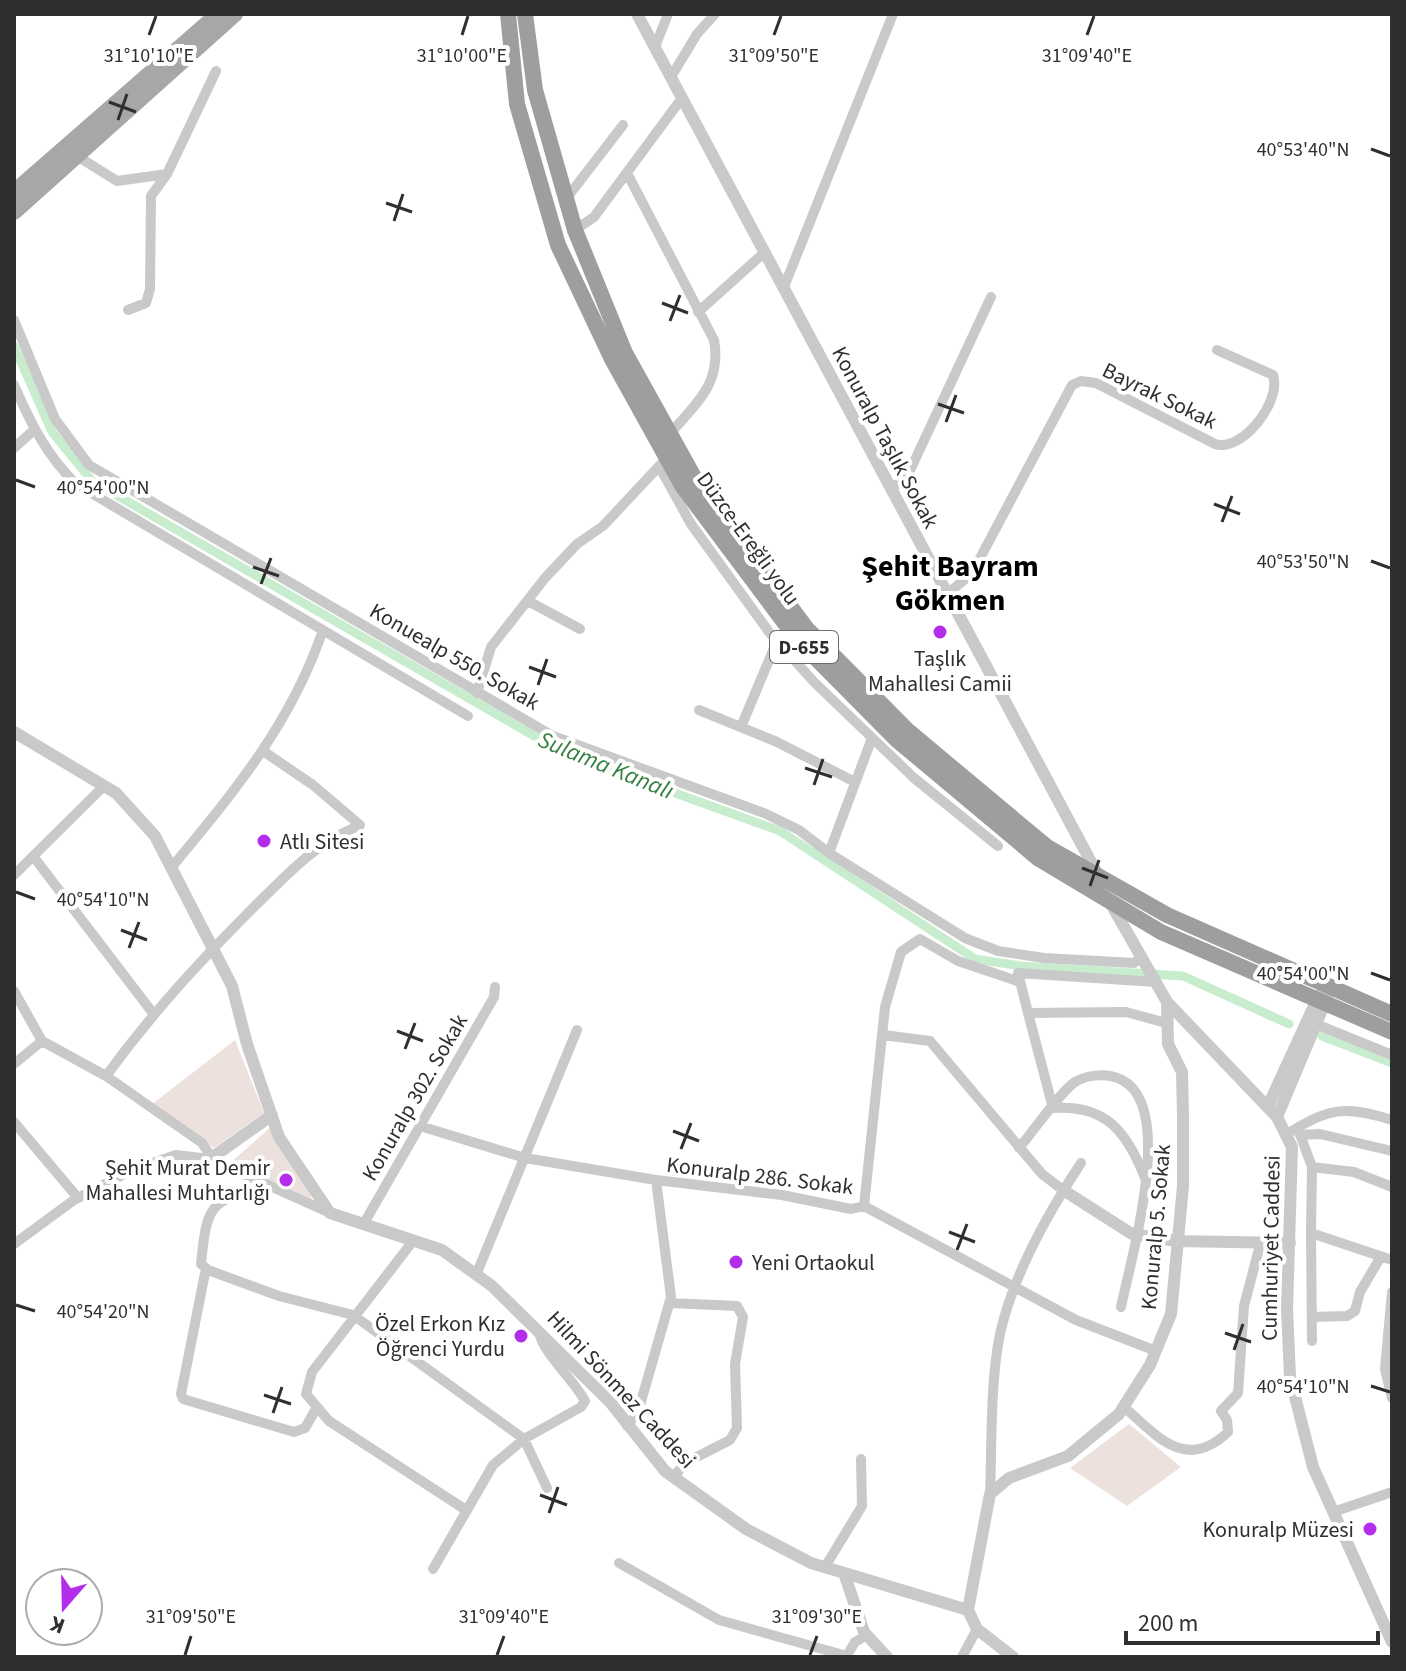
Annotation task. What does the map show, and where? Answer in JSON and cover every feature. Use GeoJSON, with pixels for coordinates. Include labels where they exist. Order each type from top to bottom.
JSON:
{"type":"FeatureCollection","features":[{"type":"Feature","properties":{"kind":"highway","name":"Düzce-Ereğli yolu"},"geometry":{"type":"LineString","coordinates":[[508,14],[517,104],[558,245],[663,462],[796,638],[897,740],[1039,859],[1161,932],[1322,997],[1392,1014]]}},
{"type":"Feature","properties":{"kind":"highway","name":"Düzce-Ereğli yolu"},"geometry":{"type":"LineString","coordinates":[[525,14],[535,90],[575,230],[625,353],[695,479],[807,629],[907,730],[1047,847],[1167,915],[1392,1032]]}},
{"type":"Feature","properties":{"kind":"main road"},"geometry":{"type":"LineString","coordinates":[[14,192],[218,14]]}},
{"type":"Feature","properties":{"kind":"main road"},"geometry":{"type":"LineString","coordinates":[[14,212],[235,14]]}},
{"type":"Feature","properties":{"kind":"street","name":"Konuralp Taşlık Sokak"},"geometry":{"type":"LineString","coordinates":[[637,14],[1100,879]]}},
{"type":"Feature","properties":{"kind":"street"},"geometry":{"type":"LineString","coordinates":[[655,47],[668,14]]}},
{"type":"Feature","properties":{"kind":"street"},"geometry":{"type":"LineString","coordinates":[[671,77],[697,34],[715,14]]}},
{"type":"Feature","properties":{"kind":"street"},"geometry":{"type":"LineString","coordinates":[[784,287],[893,14]]}},
{"type":"Feature","properties":{"kind":"street"},"geometry":{"type":"LineString","coordinates":[[128,310],[146,303],[150,289],[151,196],[167,174],[216,71]]}},
{"type":"Feature","properties":{"kind":"street"},"geometry":{"type":"LineString","coordinates":[[575,230],[594,217],[682,98]]}},
{"type":"Feature","properties":{"kind":"street"},"geometry":{"type":"LineString","coordinates":[[566,199],[623,125]]}},
{"type":"Feature","properties":{"kind":"street"},"geometry":{"type":"LineString","coordinates":[[77,156],[117,181],[167,174]]}},
{"type":"Feature","properties":{"kind":"street"},"geometry":{"type":"LineString","coordinates":[[627,173],[714,340],[718,364],[709,386],[670,434]]}},
{"type":"Feature","properties":{"kind":"street"},"geometry":{"type":"LineString","coordinates":[[698,312],[765,252]]}},
{"type":"Feature","properties":{"kind":"street"},"geometry":{"type":"LineString","coordinates":[[891,488],[906,479],[991,297]]}},
{"type":"Feature","properties":{"kind":"street","name":"Konuealp 550. Sokak"},"geometry":{"type":"LineString","coordinates":[[14,320],[55,419],[89,465],[553,736],[764,813],[799,830],[829,853],[965,938],[998,951],[1044,958],[1134,963],[1143,958]]}},
{"type":"Feature","properties":{"kind":"street","name":"Bayrak Sokak"},"geometry":{"type":"LineString","coordinates":[[947,594],[969,576],[978,562],[1072,385],[1081,381],[1096,383],[1215,444],[1225,448],[1236,444],[1271,402],[1276,384],[1273,375],[1217,350]]}},
{"type":"Feature","properties":{"kind":"street"},"geometry":{"type":"LineString","coordinates":[[14,385],[34,430],[59,468],[76,484],[431,691],[468,716]]}},
{"type":"Feature","properties":{"kind":"street"},"geometry":{"type":"LineString","coordinates":[[14,448],[34,430]]}},
{"type":"Feature","properties":{"kind":"street"},"geometry":{"type":"LineString","coordinates":[[477,693],[491,647],[528,601],[563,558],[603,526],[663,462],[691,524],[777,641],[914,778],[998,846]]}},
{"type":"Feature","properties":{"kind":"street"},"geometry":{"type":"LineString","coordinates":[[528,601],[580,629]]}},
{"type":"Feature","properties":{"kind":"street"},"geometry":{"type":"LineString","coordinates":[[171,868],[263,751],[312,664],[323,630]]}},
{"type":"Feature","properties":{"kind":"street"},"geometry":{"type":"LineString","coordinates":[[741,727],[777,641]]}},
{"type":"Feature","properties":{"kind":"street"},"geometry":{"type":"LineString","coordinates":[[699,710],[855,782]]}},
{"type":"Feature","properties":{"kind":"street"},"geometry":{"type":"LineString","coordinates":[[14,732],[116,793],[155,836],[232,986],[247,1044],[279,1137],[330,1213]]}},
{"type":"Feature","properties":{"kind":"street"},"geometry":{"type":"LineString","coordinates":[[829,853],[872,738]]}},
{"type":"Feature","properties":{"kind":"street"},"geometry":{"type":"LineString","coordinates":[[106,1076],[152,1012],[212,948],[318,845],[360,825],[313,785],[263,751]]}},
{"type":"Feature","properties":{"kind":"street"},"geometry":{"type":"LineString","coordinates":[[14,875],[104,786]]}},
{"type":"Feature","properties":{"kind":"street"},"geometry":{"type":"LineString","coordinates":[[33,856],[152,1012]]}},
{"type":"Feature","properties":{"kind":"street","name":"Cumhuriyet Caddesi"},"geometry":{"type":"LineString","coordinates":[[1110,902],[1167,1002],[1294,1132],[1290,1377],[1313,1467],[1392,1642]]}},
{"type":"Feature","properties":{"kind":"street","name":"Konuralp 286. Sokak"},"geometry":{"type":"LineString","coordinates":[[627,1426],[638,1412],[670,1303],[656,1180],[782,1195],[851,1209],[864,1206],[885,1007],[901,952],[920,939],[958,961],[1020,982]]}},
{"type":"Feature","properties":{"kind":"street"},"geometry":{"type":"LineString","coordinates":[[1053,1108],[1018,973],[1156,982]]}},
{"type":"Feature","properties":{"kind":"street","name":"Konuralp 302. Sokak"},"geometry":{"type":"LineString","coordinates":[[363,1225],[494,997],[495,987]]}},
{"type":"Feature","properties":{"kind":"street"},"geometry":{"type":"LineString","coordinates":[[14,991],[42,1041],[106,1076],[202,1143],[211,1158]]}},
{"type":"Feature","properties":{"kind":"street"},"geometry":{"type":"LineString","coordinates":[[1277,1117],[1318,1025],[1322,997]]}},
{"type":"Feature","properties":{"kind":"street"},"geometry":{"type":"LineString","coordinates":[[1268,1106],[1322,997]]}},
{"type":"Feature","properties":{"kind":"street","name":"Konuralp 5. Sokak"},"geometry":{"type":"LineString","coordinates":[[990,1494],[1009,1478],[1068,1456],[1124,1407],[1156,1351],[1171,1314],[1183,1186],[1182,1072],[1168,1044],[1167,1002]]}},
{"type":"Feature","properties":{"kind":"street"},"geometry":{"type":"LineString","coordinates":[[1028,1013],[1126,1012],[1166,1023]]}},
{"type":"Feature","properties":{"kind":"street"},"geometry":{"type":"LineString","coordinates":[[1318,1025],[1392,1055]]}},
{"type":"Feature","properties":{"kind":"street"},"geometry":{"type":"LineString","coordinates":[[476,1275],[577,1030]]}},
{"type":"Feature","properties":{"kind":"street"},"geometry":{"type":"LineString","coordinates":[[883,1035],[930,1041],[1042,1174],[1135,1234],[1176,1241],[1260,1245],[1290,1243]]}},
{"type":"Feature","properties":{"kind":"street"},"geometry":{"type":"LineString","coordinates":[[14,1064],[42,1041]]}},
{"type":"Feature","properties":{"kind":"street"},"geometry":{"type":"LineString","coordinates":[[1019,1148],[1073,1083],[1090,1076],[1113,1075],[1134,1086],[1143,1101],[1149,1129],[1145,1179],[1121,1307]]}},
{"type":"Feature","properties":{"kind":"street"},"geometry":{"type":"LineString","coordinates":[[1053,1108],[1093,1110],[1112,1123],[1134,1150],[1145,1179]]}},
{"type":"Feature","properties":{"kind":"street"},"geometry":{"type":"LineString","coordinates":[[1294,1132],[1333,1109],[1363,1111],[1392,1120]]}},
{"type":"Feature","properties":{"kind":"street"},"geometry":{"type":"LineString","coordinates":[[211,1158],[272,1115]]}},
{"type":"Feature","properties":{"kind":"street"},"geometry":{"type":"LineString","coordinates":[[14,1122],[78,1198]]}},
{"type":"Feature","properties":{"kind":"street"},"geometry":{"type":"LineString","coordinates":[[420,1126],[525,1158],[656,1180]]}},
{"type":"Feature","properties":{"kind":"street"},"geometry":{"type":"LineString","coordinates":[[1294,1132],[1320,1134],[1392,1151]]}},
{"type":"Feature","properties":{"kind":"street"},"geometry":{"type":"LineString","coordinates":[[1294,1132],[1312,1167],[1312,1341]]}},
{"type":"Feature","properties":{"kind":"street"},"geometry":{"type":"LineString","coordinates":[[14,1244],[78,1198],[134,1169],[176,1155],[211,1158],[266,1187],[330,1213]]}},
{"type":"Feature","properties":{"kind":"street"},"geometry":{"type":"LineString","coordinates":[[1013,1657],[977,1629],[968,1610],[990,1494],[1000,1335],[1016,1287],[1063,1190],[1081,1163]]}},
{"type":"Feature","properties":{"kind":"street"},"geometry":{"type":"LineString","coordinates":[[1312,1167],[1354,1172],[1392,1187]]}},
{"type":"Feature","properties":{"kind":"street"},"geometry":{"type":"LineString","coordinates":[[266,1187],[223,1197],[211,1209],[201,1264],[279,1296],[353,1315],[524,1439],[547,1488]]}},
{"type":"Feature","properties":{"kind":"street"},"geometry":{"type":"LineString","coordinates":[[864,1206],[1076,1320],[1156,1351]]}},
{"type":"Feature","properties":{"kind":"street","name":"Hilmi Sönmez Caddesi"},"geometry":{"type":"LineString","coordinates":[[330,1213],[442,1250],[476,1275],[538,1329],[610,1402],[643,1447],[674,1478],[746,1529],[825,1567],[968,1610]]}},
{"type":"Feature","properties":{"kind":"street"},"geometry":{"type":"LineString","coordinates":[[1311,1233],[1386,1259],[1360,1292],[1355,1311],[1347,1316],[1312,1317]]}},
{"type":"Feature","properties":{"kind":"street"},"geometry":{"type":"LineString","coordinates":[[413,1241],[312,1372],[306,1394],[329,1421],[466,1510]]}},
{"type":"Feature","properties":{"kind":"street"},"geometry":{"type":"LineString","coordinates":[[1124,1407],[1164,1442],[1193,1453],[1213,1447],[1228,1432],[1227,1420],[1221,1411],[1238,1393],[1244,1306],[1260,1245]]}},
{"type":"Feature","properties":{"kind":"street"},"geometry":{"type":"LineString","coordinates":[[206,1268],[181,1394],[183,1399],[294,1432],[305,1428],[317,1407]]}},
{"type":"Feature","properties":{"kind":"street"},"geometry":{"type":"LineString","coordinates":[[1392,1292],[1385,1369],[1392,1398]]}},
{"type":"Feature","properties":{"kind":"street"},"geometry":{"type":"LineString","coordinates":[[670,1303],[737,1306],[743,1317],[735,1364],[737,1428],[730,1440],[683,1464],[674,1478]]}},
{"type":"Feature","properties":{"kind":"street"},"geometry":{"type":"LineString","coordinates":[[433,1569],[493,1465],[524,1439],[581,1407],[585,1401],[574,1381],[540,1341],[538,1329]]}},
{"type":"Feature","properties":{"kind":"street"},"geometry":{"type":"LineString","coordinates":[[825,1567],[862,1506],[861,1459]]}},
{"type":"Feature","properties":{"kind":"street"},"geometry":{"type":"LineString","coordinates":[[1333,1512],[1392,1492]]}},
{"type":"Feature","properties":{"kind":"street"},"geometry":{"type":"LineString","coordinates":[[619,1563],[719,1620],[846,1656],[855,1642],[867,1635]]}},
{"type":"Feature","properties":{"kind":"street"},"geometry":{"type":"LineString","coordinates":[[844,1573],[867,1635],[887,1657]]}},
{"type":"Feature","properties":{"kind":"street"},"geometry":{"type":"LineString","coordinates":[[962,1657],[977,1629]]}},
{"type":"Feature","properties":{"kind":"shaded area"},"geometry":{"type":"Polygon","coordinates":[[[235,1040],[264,1113],[214,1148],[151,1105],[235,1040]]]}},
{"type":"Feature","properties":{"kind":"shaded area"},"geometry":{"type":"Polygon","coordinates":[[[271,1127],[310,1192],[312,1200],[230,1163],[271,1127]]]}},
{"type":"Feature","properties":{"kind":"shaded area"},"geometry":{"type":"Polygon","coordinates":[[[1129,1424],[1181,1467],[1127,1506],[1070,1468],[1129,1424]]]}},
{"type":"Feature","properties":{"kind":"waterway","name":"Sulama Kanalı"},"geometry":{"type":"LineString","coordinates":[[14,346],[52,432],[92,481],[562,752],[780,831],[975,959],[1021,966],[1183,976],[1289,1024]]}},
{"type":"Feature","properties":{"kind":"waterway"},"geometry":{"type":"LineString","coordinates":[[1322,1036],[1392,1063]]}},
{"type":"Feature","properties":{"kind":"place","name":"Taşlık Mahallesi Camii"},"geometry":{"type":"Point","coordinates":[940,632]}},
{"type":"Feature","properties":{"kind":"place","name":"Atlı Sitesi"},"geometry":{"type":"Point","coordinates":[264,841]}},
{"type":"Feature","properties":{"kind":"place","name":"Şehit Murat Demir Mahallesi Muhtarlığı"},"geometry":{"type":"Point","coordinates":[286,1180]}},
{"type":"Feature","properties":{"kind":"place","name":"Yeni Ortaokul"},"geometry":{"type":"Point","coordinates":[736,1262]}},
{"type":"Feature","properties":{"kind":"place","name":"Özel Erkon Kız Öğrenci Yurdu"},"geometry":{"type":"Point","coordinates":[521,1336]}},
{"type":"Feature","properties":{"kind":"place","name":"Konuralp Müzesi"},"geometry":{"type":"Point","coordinates":[1370,1529]}},
{"type":"Feature","properties":{"kind":"district","name":"Şehit Bayram Gökmen"},"geometry":{"type":"Point","coordinates":[950,583]}}]}
